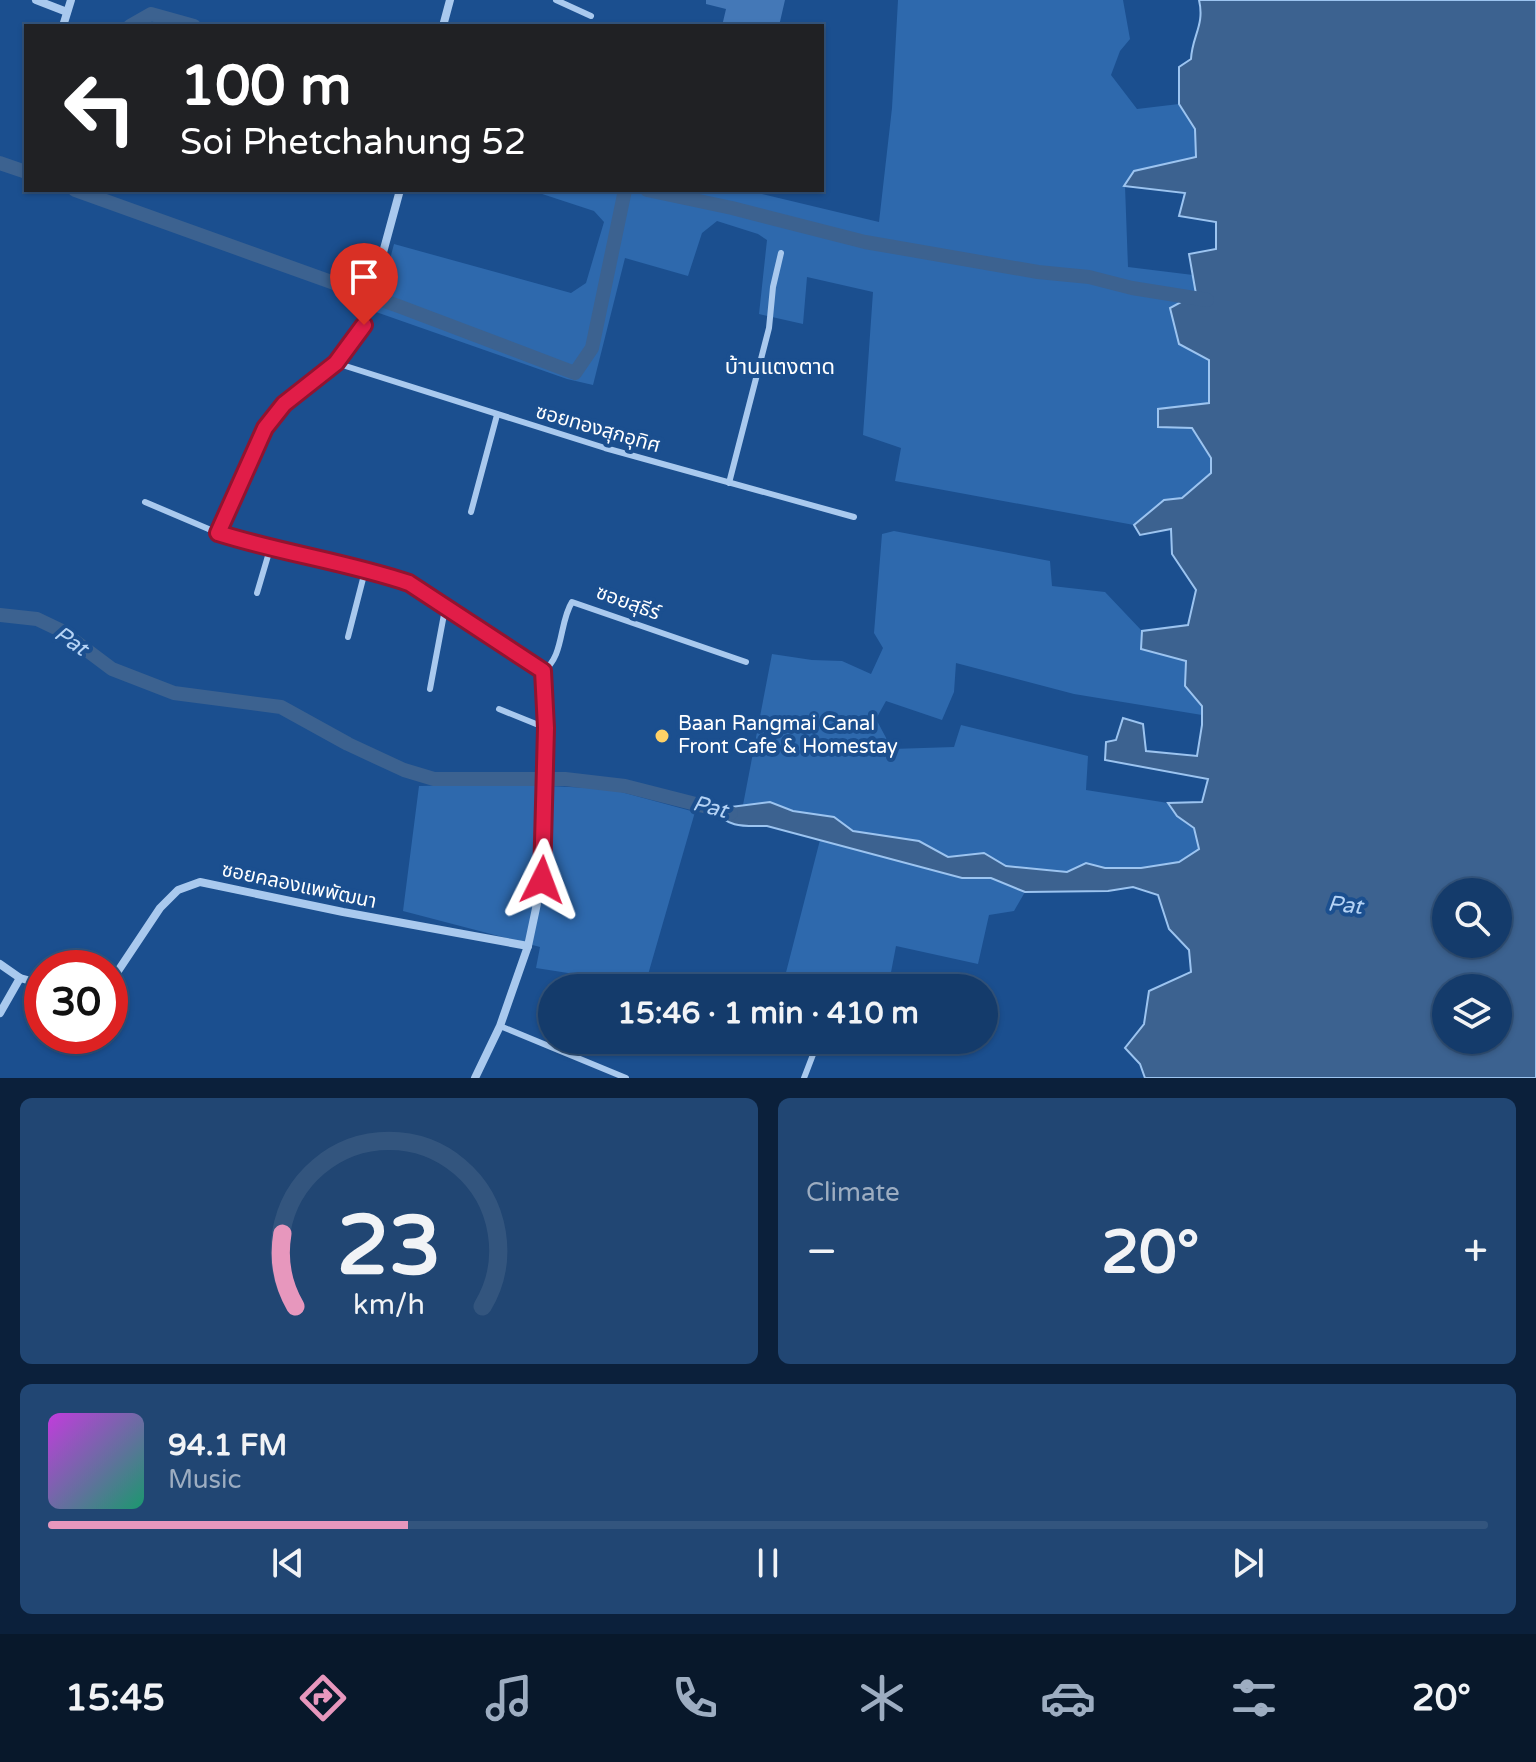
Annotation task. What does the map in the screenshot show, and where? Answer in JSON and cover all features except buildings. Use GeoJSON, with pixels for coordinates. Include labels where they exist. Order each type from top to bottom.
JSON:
{"type":"FeatureCollection","features":[{"type":"Feature","properties":{"kind":"street"},"geometry":{"type":"LineString","coordinates":[[36,0],[67,12]]}},
{"type":"Feature","properties":{"kind":"street"},"geometry":{"type":"LineString","coordinates":[[64,24],[71,0]]}},
{"type":"Feature","properties":{"kind":"street"},"geometry":{"type":"LineString","coordinates":[[444,24],[450,0]]}},
{"type":"Feature","properties":{"kind":"street"},"geometry":{"type":"LineString","coordinates":[[399,192],[364,325],[336,363],[284,404],[265,428],[218,533],[409,583],[543,671],[546,809],[542,880],[528,946],[500,1026],[475,1078]]}},
{"type":"Feature","properties":{"kind":"street","name":"ซอยคลองแพพัฒนา"},"geometry":{"type":"LineString","coordinates":[[128,956],[160,908],[178,890],[200,882],[528,946]]}},
{"type":"Feature","properties":{"kind":"street"},"geometry":{"type":"LineString","coordinates":[[0,964],[24,979]]}},
{"type":"Feature","properties":{"kind":"street"},"geometry":{"type":"LineString","coordinates":[[0,1013],[20,978]]}},
{"type":"Feature","properties":{"kind":"lane"},"geometry":{"type":"LineString","coordinates":[[556,0],[591,16]]}},
{"type":"Feature","properties":{"kind":"lane"},"geometry":{"type":"LineString","coordinates":[[729,483],[769,328],[773,287],[781,253]]}},
{"type":"Feature","properties":{"kind":"lane","name":"ซอยทองสุกอุทิศ"},"geometry":{"type":"LineString","coordinates":[[336,363],[497,415],[854,517]]}},
{"type":"Feature","properties":{"kind":"lane"},"geometry":{"type":"LineString","coordinates":[[471,512],[497,415]]}},
{"type":"Feature","properties":{"kind":"lane"},"geometry":{"type":"LineString","coordinates":[[145,502],[218,533]]}},
{"type":"Feature","properties":{"kind":"lane"},"geometry":{"type":"LineString","coordinates":[[257,593],[270,549]]}},
{"type":"Feature","properties":{"kind":"lane"},"geometry":{"type":"LineString","coordinates":[[348,637],[365,571]]}},
{"type":"Feature","properties":{"kind":"lane","name":"ซอยสุธีร์"},"geometry":{"type":"LineString","coordinates":[[543,671],[554,660],[572,602],[746,662]]}},
{"type":"Feature","properties":{"kind":"lane"},"geometry":{"type":"LineString","coordinates":[[430,689],[445,609]]}},
{"type":"Feature","properties":{"kind":"lane"},"geometry":{"type":"LineString","coordinates":[[499,709],[546,728]]}},
{"type":"Feature","properties":{"kind":"lane"},"geometry":{"type":"LineString","coordinates":[[500,1026],[626,1078]]}},
{"type":"Feature","properties":{"kind":"lane"},"geometry":{"type":"LineString","coordinates":[[804,1078],[813,1054]]}},
{"type":"Feature","properties":{"kind":"shaded area"},"geometry":{"type":"Polygon","coordinates":[[[898,0],[1123,0],[1130,39],[1120,51],[1111,75],[1137,109],[1179,104],[1195,129],[1196,157],[1134,171],[1125,186],[1128,267],[1193,275],[1209,360],[1209,403],[1159,409],[1158,427],[1192,428],[1211,458],[1211,474],[1182,498],[1164,500],[1134,525],[895,481],[901,448],[863,435],[873,292],[807,277],[803,324],[759,314],[767,240],[758,234],[717,221],[702,233],[688,276],[625,258],[593,385],[567,379],[376,312],[394,244],[571,293],[586,283],[604,222],[594,211],[536,192],[753,192],[879,222],[892,108],[898,0]]]}},
{"type":"Feature","properties":{"kind":"shaded area"},"geometry":{"type":"Polygon","coordinates":[[[894,531],[1050,561],[1052,586],[1105,592],[1142,631],[1141,649],[1186,661],[1185,686],[1202,706],[1202,715],[1074,694],[956,663],[954,692],[942,720],[886,701],[876,719],[892,749],[954,747],[961,725],[1088,756],[1086,790],[1168,803],[1177,816],[1194,828],[1200,848],[1179,862],[1141,868],[1105,868],[1086,863],[1067,872],[1005,866],[984,853],[948,857],[919,841],[853,831],[834,817],[793,811],[770,802],[743,805],[772,654],[842,661],[871,674],[883,648],[874,633],[882,534],[894,531]]]}},
{"type":"Feature","properties":{"kind":"shaded area"},"geometry":{"type":"Polygon","coordinates":[[[508,784],[610,789],[695,812],[648,974],[574,974],[536,968],[540,947],[403,911],[419,786],[508,784]]]}},
{"type":"Feature","properties":{"kind":"shaded area"},"geometry":{"type":"Polygon","coordinates":[[[820,840],[962,878],[991,878],[1025,892],[1014,911],[989,915],[978,964],[896,946],[891,974],[786,974],[820,840]]]}},
{"type":"Feature","properties":{"kind":"water"},"geometry":{"type":"Polygon","coordinates":[[[1199,0],[1536,0],[1536,1078],[1145,1078],[1140,1064],[1125,1048],[1144,1024],[1149,991],[1191,972],[1189,950],[1169,929],[1158,895],[1133,887],[1108,891],[1025,892],[991,878],[962,878],[767,826],[738,825],[725,820],[715,809],[770,802],[793,811],[834,817],[853,831],[919,841],[948,857],[984,853],[1006,866],[1067,872],[1086,863],[1105,868],[1141,868],[1179,862],[1199,849],[1194,828],[1177,816],[1168,803],[1202,802],[1208,779],[1105,760],[1106,742],[1116,740],[1123,718],[1143,724],[1146,751],[1197,756],[1202,725],[1202,706],[1185,686],[1186,661],[1141,649],[1142,631],[1188,625],[1196,590],[1172,554],[1171,529],[1140,535],[1134,525],[1164,500],[1182,498],[1211,473],[1211,458],[1192,428],[1158,427],[1158,409],[1209,403],[1209,360],[1179,344],[1170,308],[1196,294],[1189,254],[1216,249],[1216,222],[1179,216],[1185,193],[1124,186],[1134,171],[1196,157],[1195,129],[1179,104],[1179,67],[1191,59],[1199,24],[1199,0]]]}},
{"type":"Feature","properties":{"kind":"waterway"},"geometry":{"type":"LineString","coordinates":[[134,24],[151,14],[187,24]]}},
{"type":"Feature","properties":{"kind":"waterway"},"geometry":{"type":"LineString","coordinates":[[0,163],[24,171]]}},
{"type":"Feature","properties":{"kind":"waterway"},"geometry":{"type":"LineString","coordinates":[[81,192],[575,373],[592,348],[625,192]]}},
{"type":"Feature","properties":{"kind":"waterway"},"geometry":{"type":"LineString","coordinates":[[656,192],[865,242],[1038,272],[1089,277],[1132,288],[1207,300]]}},
{"type":"Feature","properties":{"kind":"waterway","name":"Pat"},"geometry":{"type":"LineString","coordinates":[[0,615],[37,619],[60,630],[112,669],[174,693],[281,707],[348,744],[404,770],[434,779],[565,779],[625,786],[731,813]]}},
{"type":"Feature","properties":{"kind":"place","name":"Baan Rangmai Canal Front Cafe & Homestay"},"geometry":{"type":"Point","coordinates":[662,736]}},
{"type":"Feature","properties":{"kind":"district","name":"บ้านแตงตาด"},"geometry":{"type":"Point","coordinates":[780,367]}},
{"type":"Feature","properties":{"kind":"route"},"geometry":{"type":"LineString","coordinates":[[364,325],[336,363],[284,404],[265,428],[218,533],[409,583],[543,671],[546,809],[542,880]]}}]}
